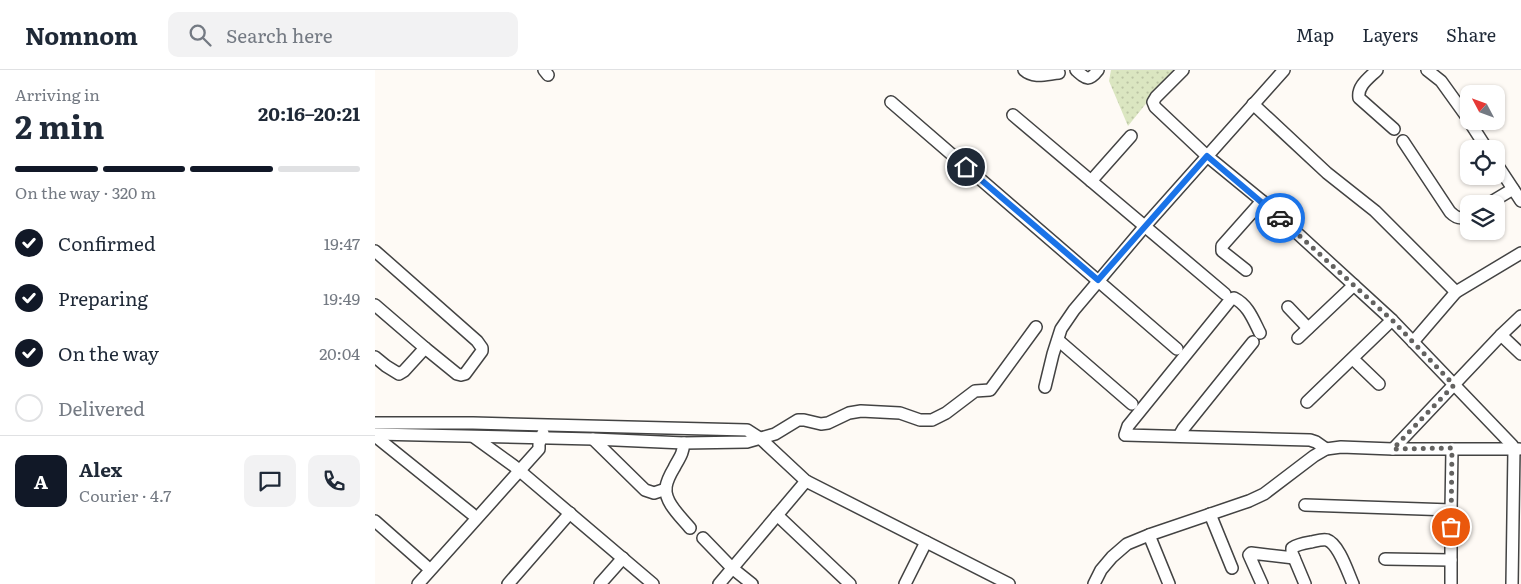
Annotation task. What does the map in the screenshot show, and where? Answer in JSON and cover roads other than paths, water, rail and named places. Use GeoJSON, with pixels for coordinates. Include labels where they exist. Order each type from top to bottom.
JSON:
{"type":"FeatureCollection","features":[{"type":"Feature","properties":{"kind":"street"},"geometry":{"type":"LineString","coordinates":[[1024,70],[1035,76],[1059,73]]}},
{"type":"Feature","properties":{"kind":"street"},"geometry":{"type":"LineString","coordinates":[[1076,70],[1089,78],[1098,70]]}},
{"type":"Feature","properties":{"kind":"street"},"geometry":{"type":"LineString","coordinates":[[1183,70],[1153,102],[1161,114],[1207,156],[1262,201],[1392,320],[1517,449],[1517,507],[1512,584]]}},
{"type":"Feature","properties":{"kind":"street"},"geometry":{"type":"LineString","coordinates":[[1045,387],[1061,329],[1074,310],[1145,226],[1284,70]]}},
{"type":"Feature","properties":{"kind":"street"},"geometry":{"type":"LineString","coordinates":[[1377,70],[1360,88],[1359,98],[1394,129]]}},
{"type":"Feature","properties":{"kind":"street"},"geometry":{"type":"LineString","coordinates":[[1427,70],[1441,82],[1460,108]]}},
{"type":"Feature","properties":{"kind":"street"},"geometry":{"type":"LineString","coordinates":[[891,102],[1177,349]]}},
{"type":"Feature","properties":{"kind":"street"},"geometry":{"type":"LineString","coordinates":[[1253,104],[1327,173],[1375,210],[1456,292]]}},
{"type":"Feature","properties":{"kind":"street"},"geometry":{"type":"LineString","coordinates":[[1013,115],[1225,294]]}},
{"type":"Feature","properties":{"kind":"street"},"geometry":{"type":"LineString","coordinates":[[1091,181],[1131,136]]}},
{"type":"Feature","properties":{"kind":"street"},"geometry":{"type":"LineString","coordinates":[[1403,141],[1449,212],[1460,218]]}},
{"type":"Feature","properties":{"kind":"street"},"geometry":{"type":"LineString","coordinates":[[1505,177],[1521,201]]}},
{"type":"Feature","properties":{"kind":"street"},"geometry":{"type":"LineString","coordinates":[[1503,195],[1513,189]]}},
{"type":"Feature","properties":{"kind":"street"},"geometry":{"type":"LineString","coordinates":[[1245,270],[1222,251],[1222,246],[1262,201]]}},
{"type":"Feature","properties":{"kind":"street"},"geometry":{"type":"LineString","coordinates":[[375,251],[477,341],[483,348],[482,351],[465,374],[457,374],[375,305]]}},
{"type":"Feature","properties":{"kind":"street"},"geometry":{"type":"LineString","coordinates":[[1413,342],[1456,292],[1521,253]]}},
{"type":"Feature","properties":{"kind":"street"},"geometry":{"type":"LineString","coordinates":[[1298,338],[1354,285]]}},
{"type":"Feature","properties":{"kind":"street"},"geometry":{"type":"LineString","coordinates":[[1179,436],[1256,337],[1248,308],[1234,298],[1231,299],[1128,426],[1125,435],[1310,440],[1326,449]]}},
{"type":"Feature","properties":{"kind":"street"},"geometry":{"type":"LineString","coordinates":[[1288,307],[1308,328]]}},
{"type":"Feature","properties":{"kind":"street"},"geometry":{"type":"LineString","coordinates":[[1393,449],[1521,316]]}},
{"type":"Feature","properties":{"kind":"street"},"geometry":{"type":"LineString","coordinates":[[1307,402],[1392,320]]}},
{"type":"Feature","properties":{"kind":"street"},"geometry":{"type":"LineString","coordinates":[[375,435],[474,437],[540,441],[593,439],[747,442],[775,434],[798,420],[821,424],[828,423],[849,413],[861,411],[900,413],[920,420],[932,420],[946,413],[975,391],[990,390],[1036,327]]}},
{"type":"Feature","properties":{"kind":"street"},"geometry":{"type":"LineString","coordinates":[[1501,335],[1521,354]]}},
{"type":"Feature","properties":{"kind":"street"},"geometry":{"type":"LineString","coordinates":[[1058,340],[1132,404]]}},
{"type":"Feature","properties":{"kind":"street"},"geometry":{"type":"LineString","coordinates":[[375,357],[399,374],[404,372],[425,348]]}},
{"type":"Feature","properties":{"kind":"street"},"geometry":{"type":"LineString","coordinates":[[1353,358],[1379,384]]}},
{"type":"Feature","properties":{"kind":"street"},"geometry":{"type":"LineString","coordinates":[[375,424],[473,423],[747,430],[761,439],[806,481],[1009,584]]}},
{"type":"Feature","properties":{"kind":"street"},"geometry":{"type":"LineString","coordinates":[[540,441],[544,425]]}},
{"type":"Feature","properties":{"kind":"street"},"geometry":{"type":"LineString","coordinates":[[375,435],[471,514]]}},
{"type":"Feature","properties":{"kind":"street"},"geometry":{"type":"LineString","coordinates":[[474,437],[517,468],[653,584]]}},
{"type":"Feature","properties":{"kind":"street"},"geometry":{"type":"LineString","coordinates":[[593,439],[645,490],[654,493],[666,489]]}},
{"type":"Feature","properties":{"kind":"street"},"geometry":{"type":"LineString","coordinates":[[418,584],[517,468],[533,444],[540,441]]}},
{"type":"Feature","properties":{"kind":"street"},"geometry":{"type":"LineString","coordinates":[[685,442],[683,455],[674,468],[666,489],[674,508],[690,528]]}},
{"type":"Feature","properties":{"kind":"street"},"geometry":{"type":"LineString","coordinates":[[1094,584],[1101,570],[1127,544],[1264,494],[1313,456],[1326,449],[1341,447],[1517,449]]}},
{"type":"Feature","properties":{"kind":"street"},"geometry":{"type":"LineString","coordinates":[[1451,584],[1452,448]]}},
{"type":"Feature","properties":{"kind":"street"},"geometry":{"type":"LineString","coordinates":[[409,584],[471,514],[517,468]]}},
{"type":"Feature","properties":{"kind":"street"},"geometry":{"type":"LineString","coordinates":[[719,584],[806,481]]}},
{"type":"Feature","properties":{"kind":"street"},"geometry":{"type":"LineString","coordinates":[[1305,505],[1451,510]]}},
{"type":"Feature","properties":{"kind":"street"},"geometry":{"type":"LineString","coordinates":[[508,584],[570,513]]}},
{"type":"Feature","properties":{"kind":"street"},"geometry":{"type":"LineString","coordinates":[[1210,514],[1233,568]]}},
{"type":"Feature","properties":{"kind":"street"},"geometry":{"type":"LineString","coordinates":[[777,515],[850,584]]}},
{"type":"Feature","properties":{"kind":"street"},"geometry":{"type":"LineString","coordinates":[[375,521],[426,566]]}},
{"type":"Feature","properties":{"kind":"street"},"geometry":{"type":"LineString","coordinates":[[1149,535],[1169,584]]}},
{"type":"Feature","properties":{"kind":"street"},"geometry":{"type":"LineString","coordinates":[[703,538],[752,584]]}},
{"type":"Feature","properties":{"kind":"street"},"geometry":{"type":"LineString","coordinates":[[1305,584],[1294,558],[1293,548],[1296,545],[1326,540],[1332,542],[1337,548],[1353,584]]}},
{"type":"Feature","properties":{"kind":"street"},"geometry":{"type":"LineString","coordinates":[[908,583],[926,542]]}},
{"type":"Feature","properties":{"kind":"street"},"geometry":{"type":"LineString","coordinates":[[1262,584],[1249,554],[1294,558]]}},
{"type":"Feature","properties":{"kind":"street"},"geometry":{"type":"LineString","coordinates":[[600,584],[623,558]]}},
{"type":"Feature","properties":{"kind":"street"},"geometry":{"type":"LineString","coordinates":[[1385,559],[1451,560]]}}]}
